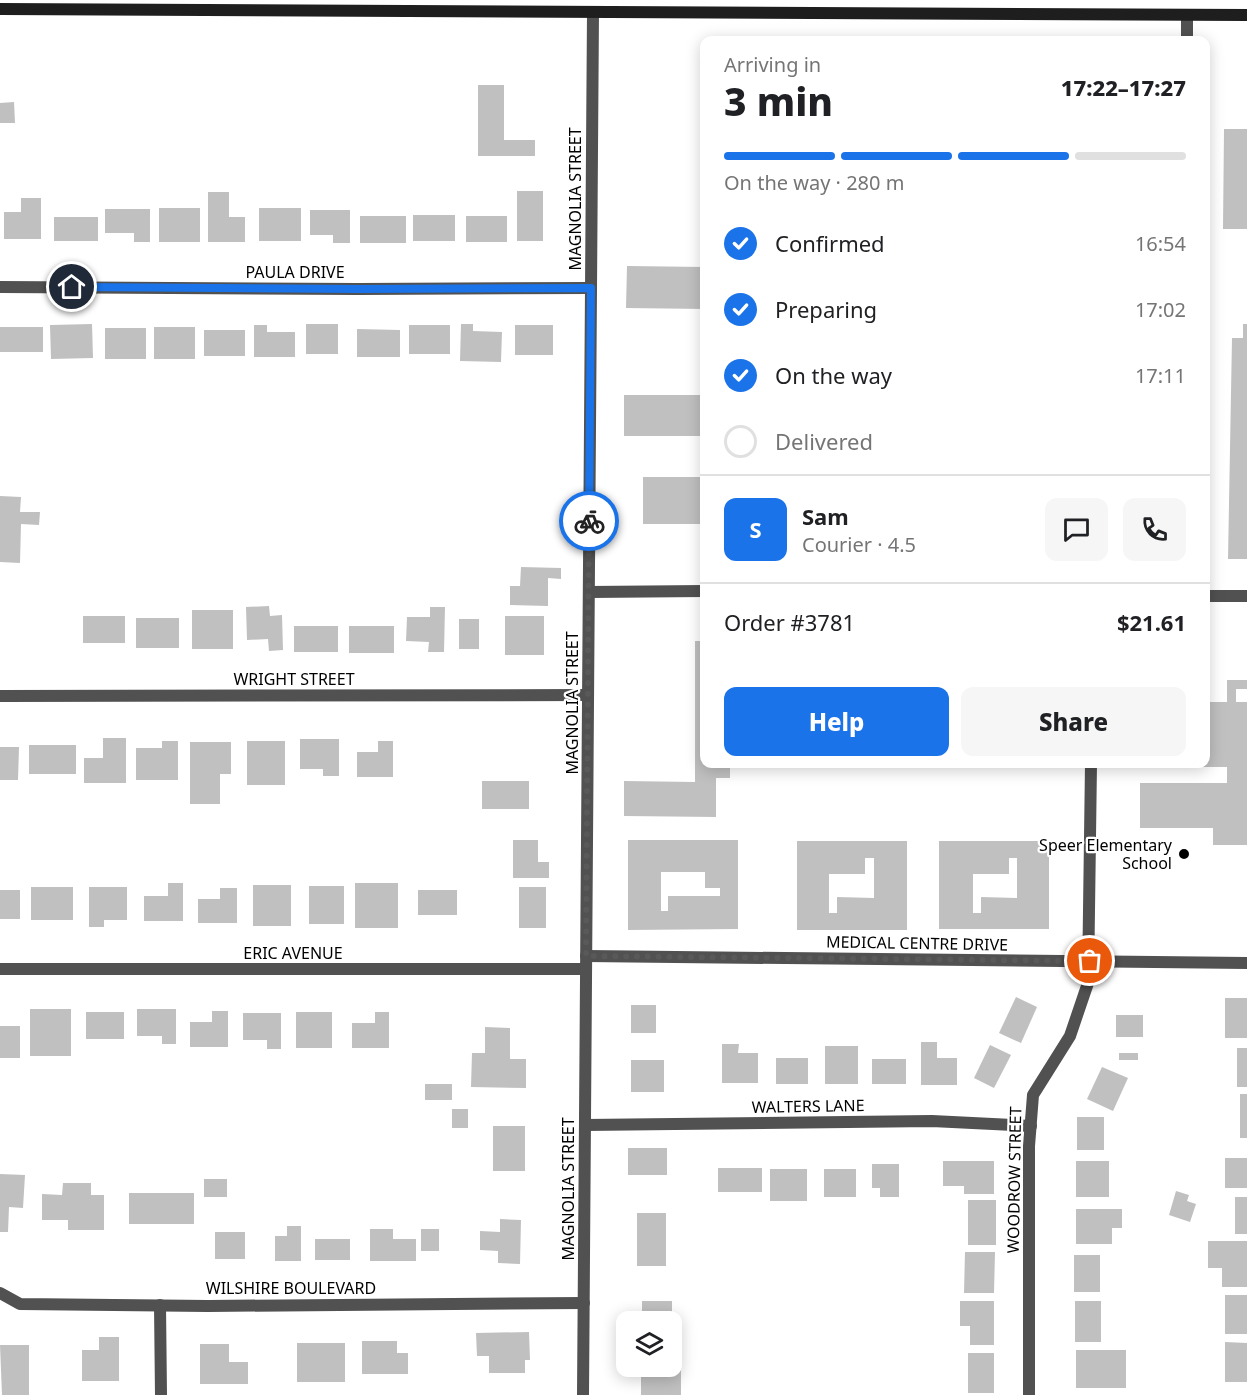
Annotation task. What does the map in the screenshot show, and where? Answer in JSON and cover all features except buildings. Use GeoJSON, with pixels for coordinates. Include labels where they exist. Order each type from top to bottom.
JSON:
{"type":"FeatureCollection","features":[{"type":"Feature","properties":{"kind":"main road"},"geometry":{"type":"LineString","coordinates":[[0,9],[1247,15]]}},
{"type":"Feature","properties":{"kind":"street","name":"MAGNOLIA STREET"},"geometry":{"type":"LineString","coordinates":[[584,1395],[592,12]]}},
{"type":"Feature","properties":{"kind":"street"},"geometry":{"type":"LineString","coordinates":[[1187,15],[1187,36]]}},
{"type":"Feature","properties":{"kind":"street","name":"PAULA DRIVE"},"geometry":{"type":"LineString","coordinates":[[0,287],[591,288]]}},
{"type":"Feature","properties":{"kind":"street"},"geometry":{"type":"LineString","coordinates":[[589,592],[700,591]]}},
{"type":"Feature","properties":{"kind":"street"},"geometry":{"type":"LineString","coordinates":[[1210,596],[1247,596]]}},
{"type":"Feature","properties":{"kind":"street","name":"WRIGHT STREET"},"geometry":{"type":"LineString","coordinates":[[0,696],[588,695]]}},
{"type":"Feature","properties":{"kind":"street","name":"WOODROW STREET"},"geometry":{"type":"LineString","coordinates":[[1029,1395],[1030,1126],[1033,1095],[1070,1036],[1088,982],[1091,768]]}},
{"type":"Feature","properties":{"kind":"street","name":"MEDICAL CENTRE DRIVE"},"geometry":{"type":"LineString","coordinates":[[586,956],[1247,963]]}},
{"type":"Feature","properties":{"kind":"street","name":"ERIC AVENUE"},"geometry":{"type":"LineString","coordinates":[[0,969],[586,969]]}},
{"type":"Feature","properties":{"kind":"street","name":"WALTERS LANE"},"geometry":{"type":"LineString","coordinates":[[585,1125],[932,1121],[1030,1126]]}},
{"type":"Feature","properties":{"kind":"street","name":"WILSHIRE BOULEVARD"},"geometry":{"type":"LineString","coordinates":[[0,1293],[20,1304],[584,1303]]}},
{"type":"Feature","properties":{"kind":"street"},"geometry":{"type":"LineString","coordinates":[[160,1305],[161,1395]]}},
{"type":"Feature","properties":{"kind":"way so far"},"geometry":{"type":"LineString","coordinates":[[589,521],[586,956],[1090,961]]}},
{"type":"Feature","properties":{"kind":"place","name":"Speer Elementary School"},"geometry":{"type":"Point","coordinates":[1184,854]}},
{"type":"Feature","properties":{"kind":"route"},"geometry":{"type":"LineString","coordinates":[[72,287],[591,288],[589,521]]}}]}
